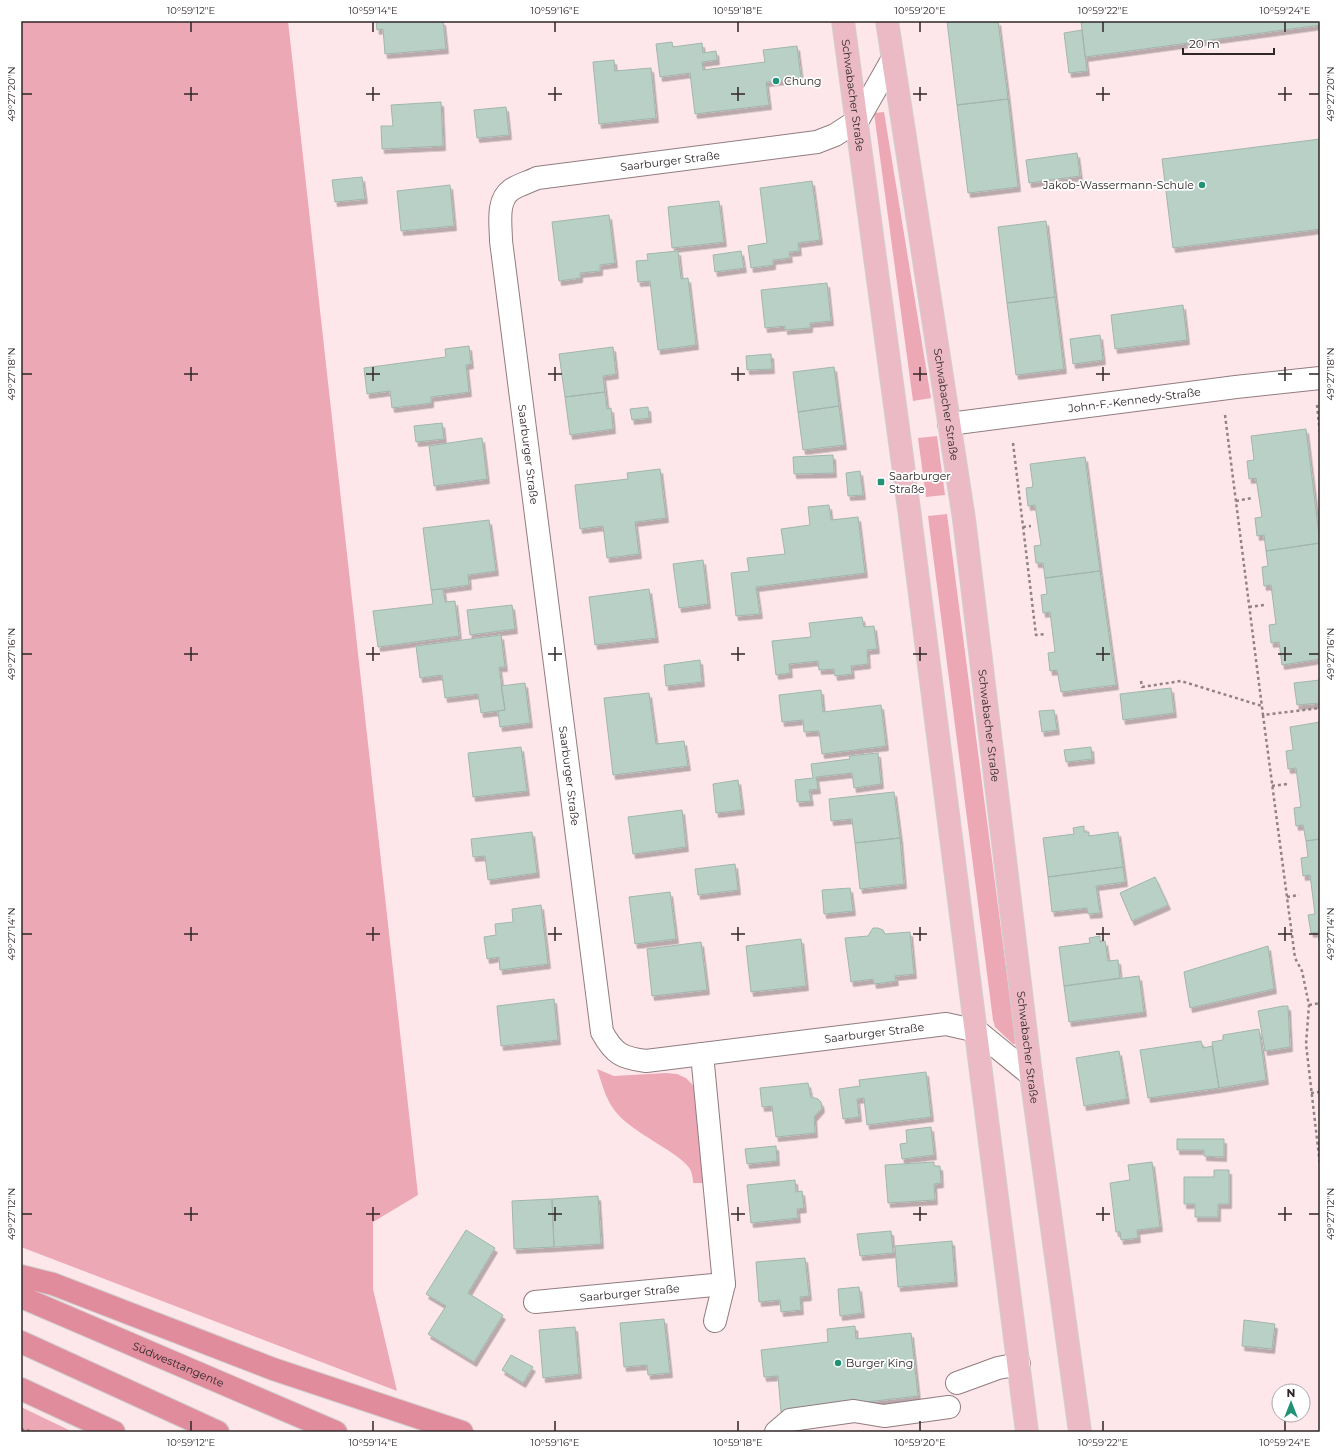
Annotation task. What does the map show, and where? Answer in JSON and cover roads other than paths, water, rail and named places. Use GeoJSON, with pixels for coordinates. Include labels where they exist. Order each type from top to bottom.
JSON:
{"type":"FeatureCollection","features":[{"type":"Feature","properties":{"kind":"highway"},"geometry":{"type":"LineString","coordinates":[[21,1276],[53,1284],[273,1369],[462,1432]]}},
{"type":"Feature","properties":{"kind":"highway","name":"Südwesttangente"},"geometry":{"type":"LineString","coordinates":[[21,1297],[336,1432]]}},
{"type":"Feature","properties":{"kind":"highway"},"geometry":{"type":"LineString","coordinates":[[21,1342],[218,1432]]}},
{"type":"Feature","properties":{"kind":"highway"},"geometry":{"type":"LineString","coordinates":[[21,1388],[114,1432]]}},
{"type":"Feature","properties":{"kind":"main road","name":"Schwabacher Straße"},"geometry":{"type":"LineString","coordinates":[[843,21],[858,120],[977,1031],[1027,1432]]}},
{"type":"Feature","properties":{"kind":"main road","name":"Schwabacher Straße"},"geometry":{"type":"LineString","coordinates":[[887,21],[964,519],[1031,1075],[1080,1432]]}},
{"type":"Feature","properties":{"kind":"street","name":"Saarburger Straße"},"geometry":{"type":"LineString","coordinates":[[892,60],[858,120],[835,135],[817,142],[537,178],[511,190],[503,200],[501,213],[501,240],[602,1032],[610,1047],[626,1058],[646,1061],[946,1024],[977,1031],[1031,1075]]}},
{"type":"Feature","properties":{"kind":"street","name":"John-F.-Kennedy-Straße"},"geometry":{"type":"LineString","coordinates":[[949,424],[1320,378]]}},
{"type":"Feature","properties":{"kind":"street"},"geometry":{"type":"LineString","coordinates":[[702,1054],[724,1284],[715,1322]]}},
{"type":"Feature","properties":{"kind":"street","name":"Saarburger Straße"},"geometry":{"type":"LineString","coordinates":[[535,1302],[724,1284]]}},
{"type":"Feature","properties":{"kind":"street"},"geometry":{"type":"LineString","coordinates":[[957,1383],[998,1368],[1019,1364]]}},
{"type":"Feature","properties":{"kind":"street"},"geometry":{"type":"LineString","coordinates":[[776,1432],[790,1420],[854,1411],[884,1416],[949,1407]]}},
{"type":"Feature","properties":{"kind":"place","name":"Chung"},"geometry":{"type":"Point","coordinates":[776,81]}},
{"type":"Feature","properties":{"kind":"place","name":"Jakob-Wassermann-Schule"},"geometry":{"type":"Point","coordinates":[1202,185]}},
{"type":"Feature","properties":{"kind":"place","name":"Saarburger Straße"},"geometry":{"type":"Point","coordinates":[881,482]}},
{"type":"Feature","properties":{"kind":"place","name":"Burger King"},"geometry":{"type":"Point","coordinates":[838,1363]}}]}
